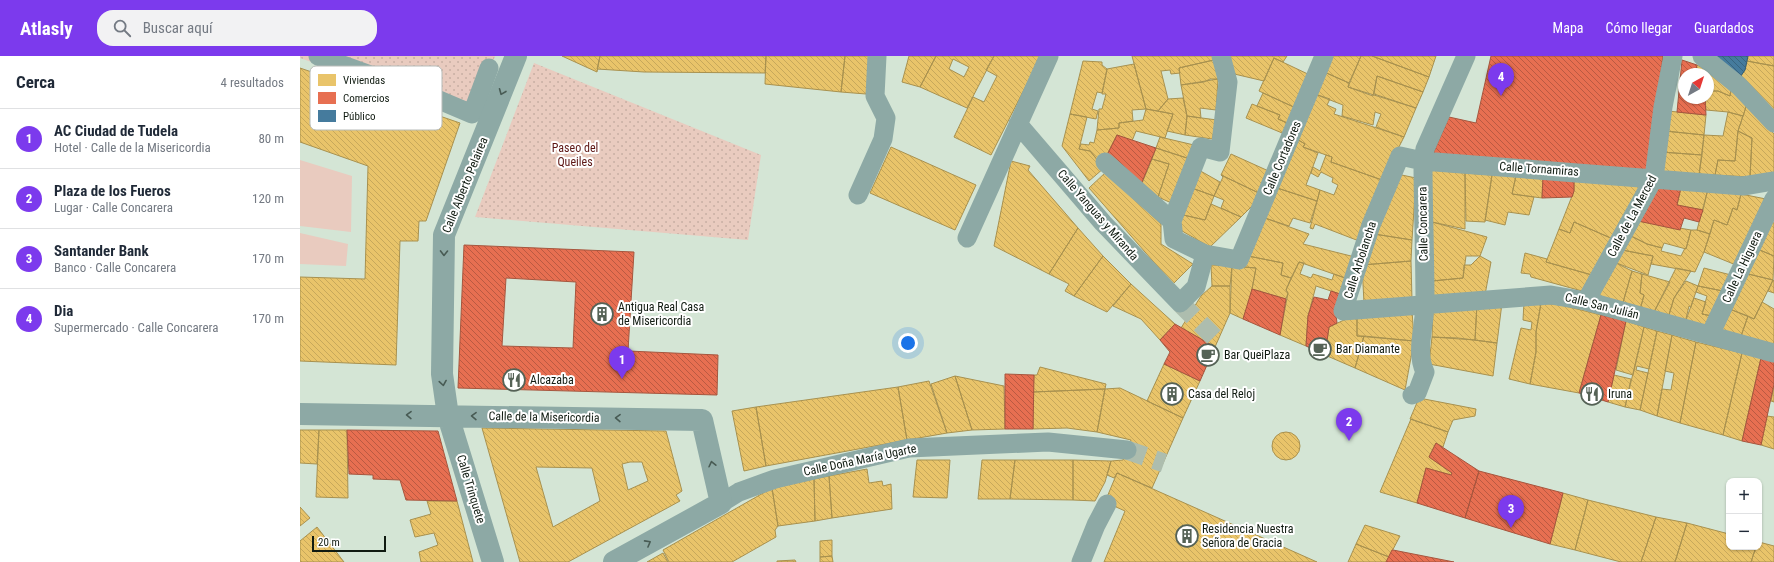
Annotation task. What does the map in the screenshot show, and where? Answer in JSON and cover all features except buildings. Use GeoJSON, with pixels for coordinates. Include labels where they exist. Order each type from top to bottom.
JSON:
{"type":"FeatureCollection","features":[{"type":"Feature","properties":{"kind":"street"},"geometry":{"type":"LineString","coordinates":[[318,56],[346,66]]}},
{"type":"Feature","properties":{"kind":"street","name":"Calle Alberto Pelairea"},"geometry":{"type":"LineString","coordinates":[[448,416],[442,374],[444,235],[516,56]]}},
{"type":"Feature","properties":{"kind":"street"},"geometry":{"type":"LineString","coordinates":[[858,195],[882,138],[886,118],[875,96],[877,56]]}},
{"type":"Feature","properties":{"kind":"street"},"geometry":{"type":"LineString","coordinates":[[967,238],[1018,124],[1033,95],[1049,56]]}},
{"type":"Feature","properties":{"kind":"street"},"geometry":{"type":"LineString","coordinates":[[1205,254],[1174,239],[1172,221],[1201,147],[1220,152],[1228,82],[1221,56]]}},
{"type":"Feature","properties":{"kind":"street","name":"Calle Cortadores"},"geometry":{"type":"LineString","coordinates":[[1205,254],[1239,260],[1324,56]]}},
{"type":"Feature","properties":{"kind":"street","name":"Calle Concarera"},"geometry":{"type":"LineString","coordinates":[[1412,395],[1417,394],[1425,372],[1422,367],[1421,345],[1425,304],[1423,161],[1425,149],[1466,56]]}},
{"type":"Feature","properties":{"kind":"street","name":"Calle de La Merced"},"geometry":{"type":"LineString","coordinates":[[1586,301],[1654,178],[1663,107],[1673,56]]}},
{"type":"Feature","properties":{"kind":"street"},"geometry":{"type":"LineString","coordinates":[[1702,56],[1739,86],[1774,123]]}},
{"type":"Feature","properties":{"kind":"street"},"geometry":{"type":"LineString","coordinates":[[442,101],[472,114],[490,68]]}},
{"type":"Feature","properties":{"kind":"street","name":"Calle Yanguas y Miranda"},"geometry":{"type":"LineString","coordinates":[[1018,124],[1103,223],[1180,303],[1196,287],[1205,254]]}},
{"type":"Feature","properties":{"kind":"street","name":"Calle Arbolancha"},"geometry":{"type":"LineString","coordinates":[[1423,161],[1400,156],[1371,225],[1343,311],[1425,304]]}},
{"type":"Feature","properties":{"kind":"street","name":"Calle Tornamiras"},"geometry":{"type":"LineString","coordinates":[[1423,161],[1743,186],[1774,181]]}},
{"type":"Feature","properties":{"kind":"street"},"geometry":{"type":"LineString","coordinates":[[1105,162],[1172,221]]}},
{"type":"Feature","properties":{"kind":"street","name":"Calle La Higuera"},"geometry":{"type":"LineString","coordinates":[[1710,335],[1774,199]]}},
{"type":"Feature","properties":{"kind":"street","name":"Calle San Julián"},"geometry":{"type":"LineString","coordinates":[[1425,304],[1551,295],[1586,301],[1774,352]]}},
{"type":"Feature","properties":{"kind":"street","name":"Calle de la Misericordia"},"geometry":{"type":"LineString","coordinates":[[300,414],[702,420],[721,503]]}},
{"type":"Feature","properties":{"kind":"street","name":"Calle Trinquete"},"geometry":{"type":"LineString","coordinates":[[448,416],[493,562]]}},
{"type":"Feature","properties":{"kind":"street","name":"Calle Doña María Ugarte"},"geometry":{"type":"LineString","coordinates":[[614,562],[739,492],[775,479],[909,448],[1048,442],[1127,450]]}},
{"type":"Feature","properties":{"kind":"street"},"geometry":{"type":"LineString","coordinates":[[1081,562],[1096,525],[1107,504]]}},
{"type":"Feature","properties":{"kind":"green space"},"geometry":{"type":"Polygon","coordinates":[[[300,56],[495,56],[473,119],[442,108],[442,66],[323,66],[300,58],[300,56]]]}},
{"type":"Feature","properties":{"kind":"green space","name":"Paseo del Queiles"},"geometry":{"type":"Polygon","coordinates":[[[534,63],[761,155],[748,240],[475,217],[534,63]]]}},
{"type":"Feature","properties":{"kind":"green space"},"geometry":{"type":"Polygon","coordinates":[[[300,160],[352,176],[351,232],[300,226],[300,160]]]}},
{"type":"Feature","properties":{"kind":"green space"},"geometry":{"type":"Polygon","coordinates":[[[300,233],[348,244],[346,266],[300,264],[300,233]]]}},
{"type":"Feature","properties":{"kind":"tunnel"},"geometry":{"type":"LineString","coordinates":[[1180,303],[1218,341]]}},
{"type":"Feature","properties":{"kind":"tunnel"},"geometry":{"type":"LineString","coordinates":[[1127,450],[1164,463]]}},
{"type":"Feature","properties":{"kind":"place","name":"Dia"},"geometry":{"type":"Point","coordinates":[1501,96]}},
{"type":"Feature","properties":{"kind":"place","name":"Antigua Real Casa de Misericordia"},"geometry":{"type":"Point","coordinates":[602,314]}},
{"type":"Feature","properties":{"kind":"place","name":"Bar Diamante"},"geometry":{"type":"Point","coordinates":[1320,349]}},
{"type":"Feature","properties":{"kind":"place","name":"Bar QueiPlaza"},"geometry":{"type":"Point","coordinates":[1208,355]}},
{"type":"Feature","properties":{"kind":"place","name":"AC Ciudad de Tudela"},"geometry":{"type":"Point","coordinates":[622,379]}},
{"type":"Feature","properties":{"kind":"place","name":"Alcazaba"},"geometry":{"type":"Point","coordinates":[514,380]}},
{"type":"Feature","properties":{"kind":"place","name":"Casa del Reloj"},"geometry":{"type":"Point","coordinates":[1172,394]}},
{"type":"Feature","properties":{"kind":"place","name":"Iruna"},"geometry":{"type":"Point","coordinates":[1592,394]}},
{"type":"Feature","properties":{"kind":"place","name":"Plaza de los Fueros"},"geometry":{"type":"Point","coordinates":[1349,441]}},
{"type":"Feature","properties":{"kind":"place","name":"Santander Bank"},"geometry":{"type":"Point","coordinates":[1511,528]}},
{"type":"Feature","properties":{"kind":"place","name":"Residencia Nuestra Señora de Gracia"},"geometry":{"type":"Point","coordinates":[1187,536]}}]}
